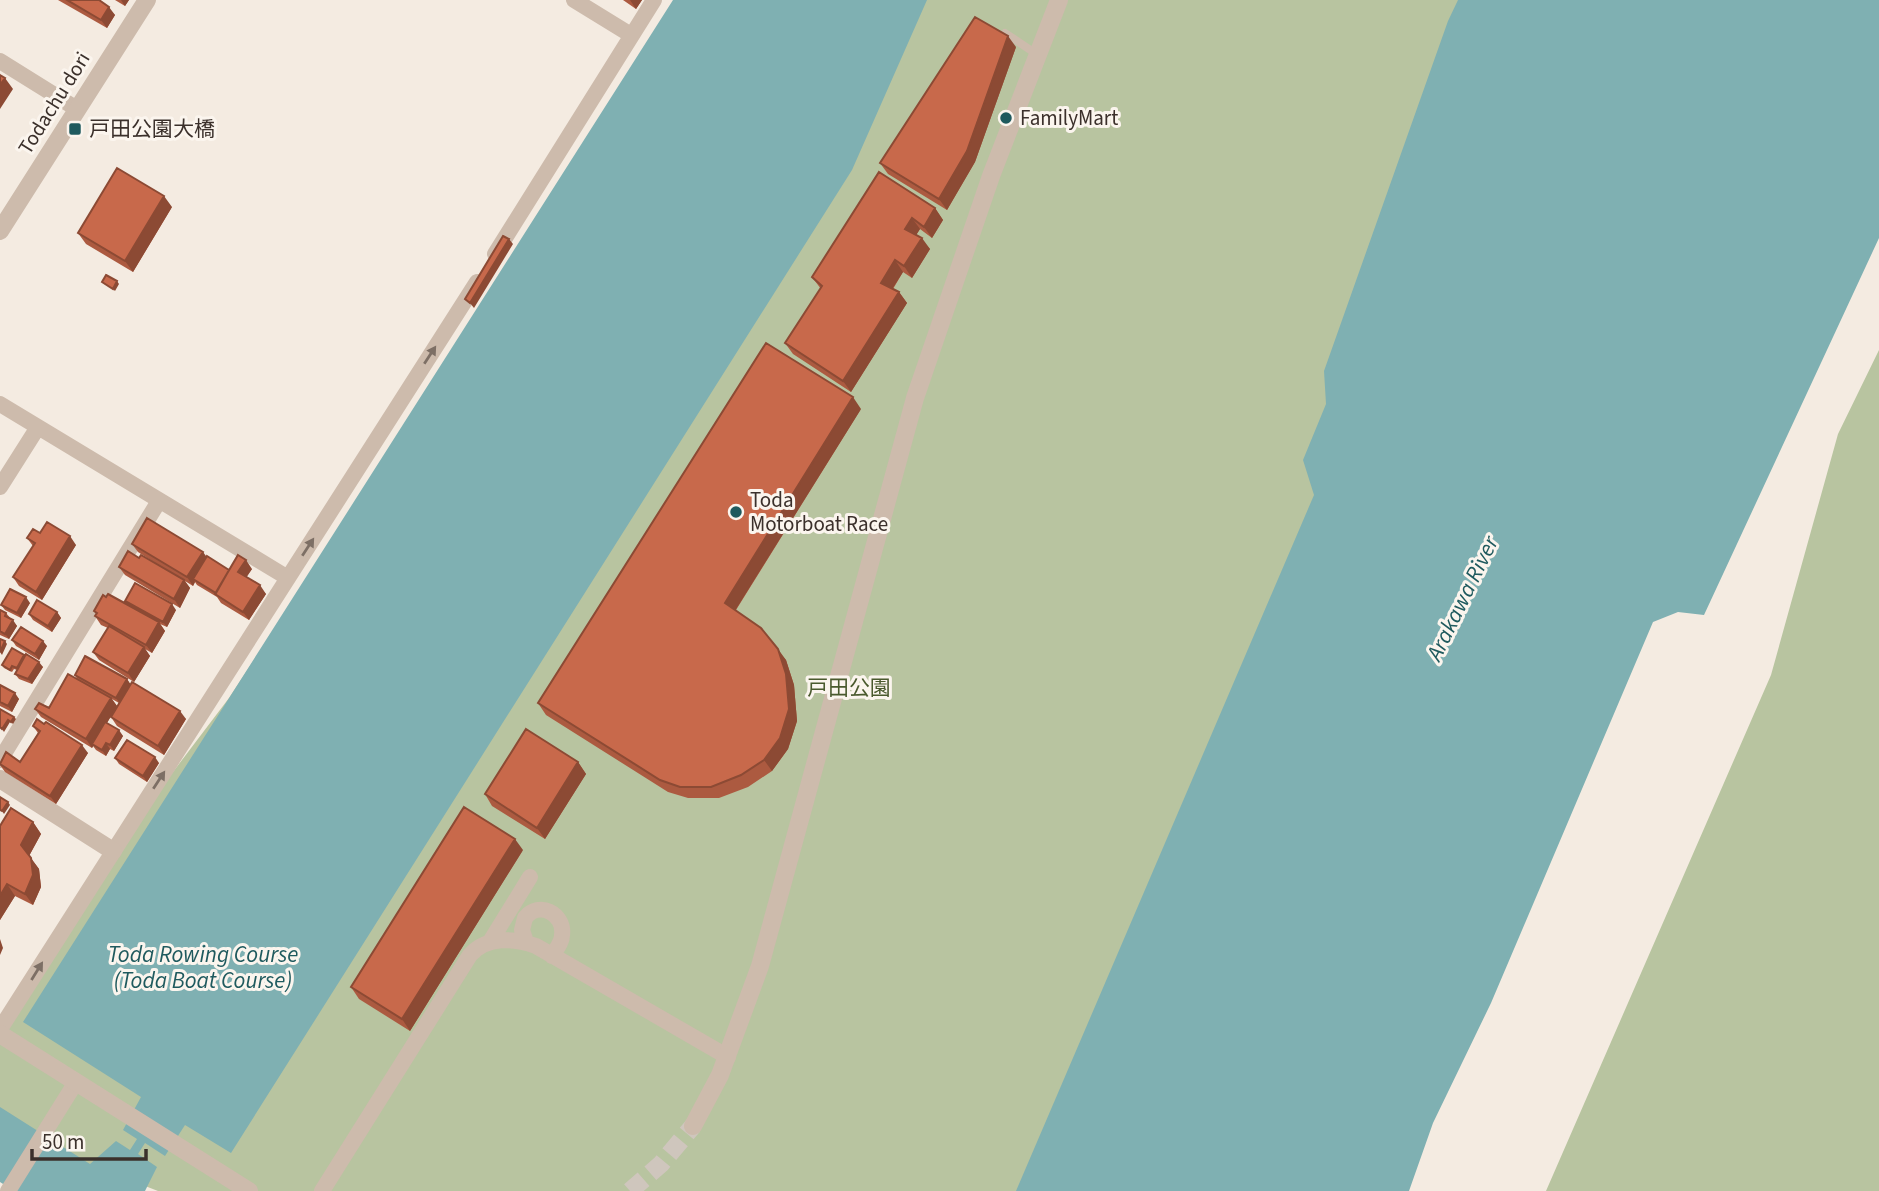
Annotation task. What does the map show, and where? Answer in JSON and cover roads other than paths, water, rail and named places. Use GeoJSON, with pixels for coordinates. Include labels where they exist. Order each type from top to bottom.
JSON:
{"type":"FeatureCollection","features":[{"type":"Feature","properties":{"kind":"street","name":"Todachu dori"},"geometry":{"type":"LineString","coordinates":[[0,231],[147,0]]}},
{"type":"Feature","properties":{"kind":"street"},"geometry":{"type":"LineString","coordinates":[[574,0],[631,36]]}},
{"type":"Feature","properties":{"kind":"street"},"geometry":{"type":"LineString","coordinates":[[249,1191],[0,1032],[506,237],[653,0]]}},
{"type":"Feature","properties":{"kind":"street"},"geometry":{"type":"LineString","coordinates":[[693,1126],[728,1057],[760,966],[915,398],[991,176],[1059,0]]}},
{"type":"Feature","properties":{"kind":"street"},"geometry":{"type":"LineString","coordinates":[[0,61],[77,109]]}},
{"type":"Feature","properties":{"kind":"street"},"geometry":{"type":"LineString","coordinates":[[0,404],[288,578]]}},
{"type":"Feature","properties":{"kind":"street"},"geometry":{"type":"LineString","coordinates":[[0,487],[38,427]]}},
{"type":"Feature","properties":{"kind":"street"},"geometry":{"type":"LineString","coordinates":[[0,760],[159,501]]}},
{"type":"Feature","properties":{"kind":"street"},"geometry":{"type":"LineString","coordinates":[[0,779],[113,851]]}},
{"type":"Feature","properties":{"kind":"street"},"geometry":{"type":"LineString","coordinates":[[490,942],[530,877]]}},
{"type":"Feature","properties":{"kind":"street"},"geometry":{"type":"LineString","coordinates":[[526,942],[522,930],[524,918],[534,910],[547,910],[555,915],[562,926],[561,940],[552,956]]}},
{"type":"Feature","properties":{"kind":"street"},"geometry":{"type":"LineString","coordinates":[[322,1191],[470,955],[475,949],[490,942],[526,942],[728,1057]]}},
{"type":"Feature","properties":{"kind":"street"},"geometry":{"type":"LineString","coordinates":[[8,1191],[76,1082]]}},
{"type":"Feature","properties":{"kind":"lane"},"geometry":{"type":"LineString","coordinates":[[1005,33],[1038,55]]}},
{"type":"Feature","properties":{"kind":"water","name":"Toda Rowing Course (Toda Boat Course)"},"geometry":{"type":"Polygon","coordinates":[[[673,0],[927,0],[852,170],[231,1153],[185,1125],[165,1156],[145,1143],[138,1154],[157,1167],[145,1191],[14,1191],[0,1182],[0,1107],[90,1164],[116,1141],[130,1150],[137,1139],[123,1130],[141,1097],[23,1022],[673,0]]]}},
{"type":"Feature","properties":{"kind":"water","name":"Arakawa River"},"geometry":{"type":"Polygon","coordinates":[[[1458,0],[1879,0],[1879,238],[1704,615],[1678,612],[1653,622],[1491,1003],[1433,1123],[1409,1191],[1016,1191],[1314,495],[1303,460],[1326,404],[1324,371],[1448,21],[1458,0]]]}},
{"type":"Feature","properties":{"kind":"tunnel"},"geometry":{"type":"LineString","coordinates":[[630,1191],[661,1164],[693,1126]]}},
{"type":"Feature","properties":{"kind":"place","name":"FamilyMart"},"geometry":{"type":"Point","coordinates":[1006,118]}},
{"type":"Feature","properties":{"kind":"place","name":"戸田公園大橋"},"geometry":{"type":"Point","coordinates":[75,129]}},
{"type":"Feature","properties":{"kind":"place","name":"Toda Motorboat Race"},"geometry":{"type":"Point","coordinates":[736,512]}},
{"type":"Feature","properties":{"kind":"park label","name":"戸田公園"},"geometry":{"type":"Point","coordinates":[849,688]}}]}
